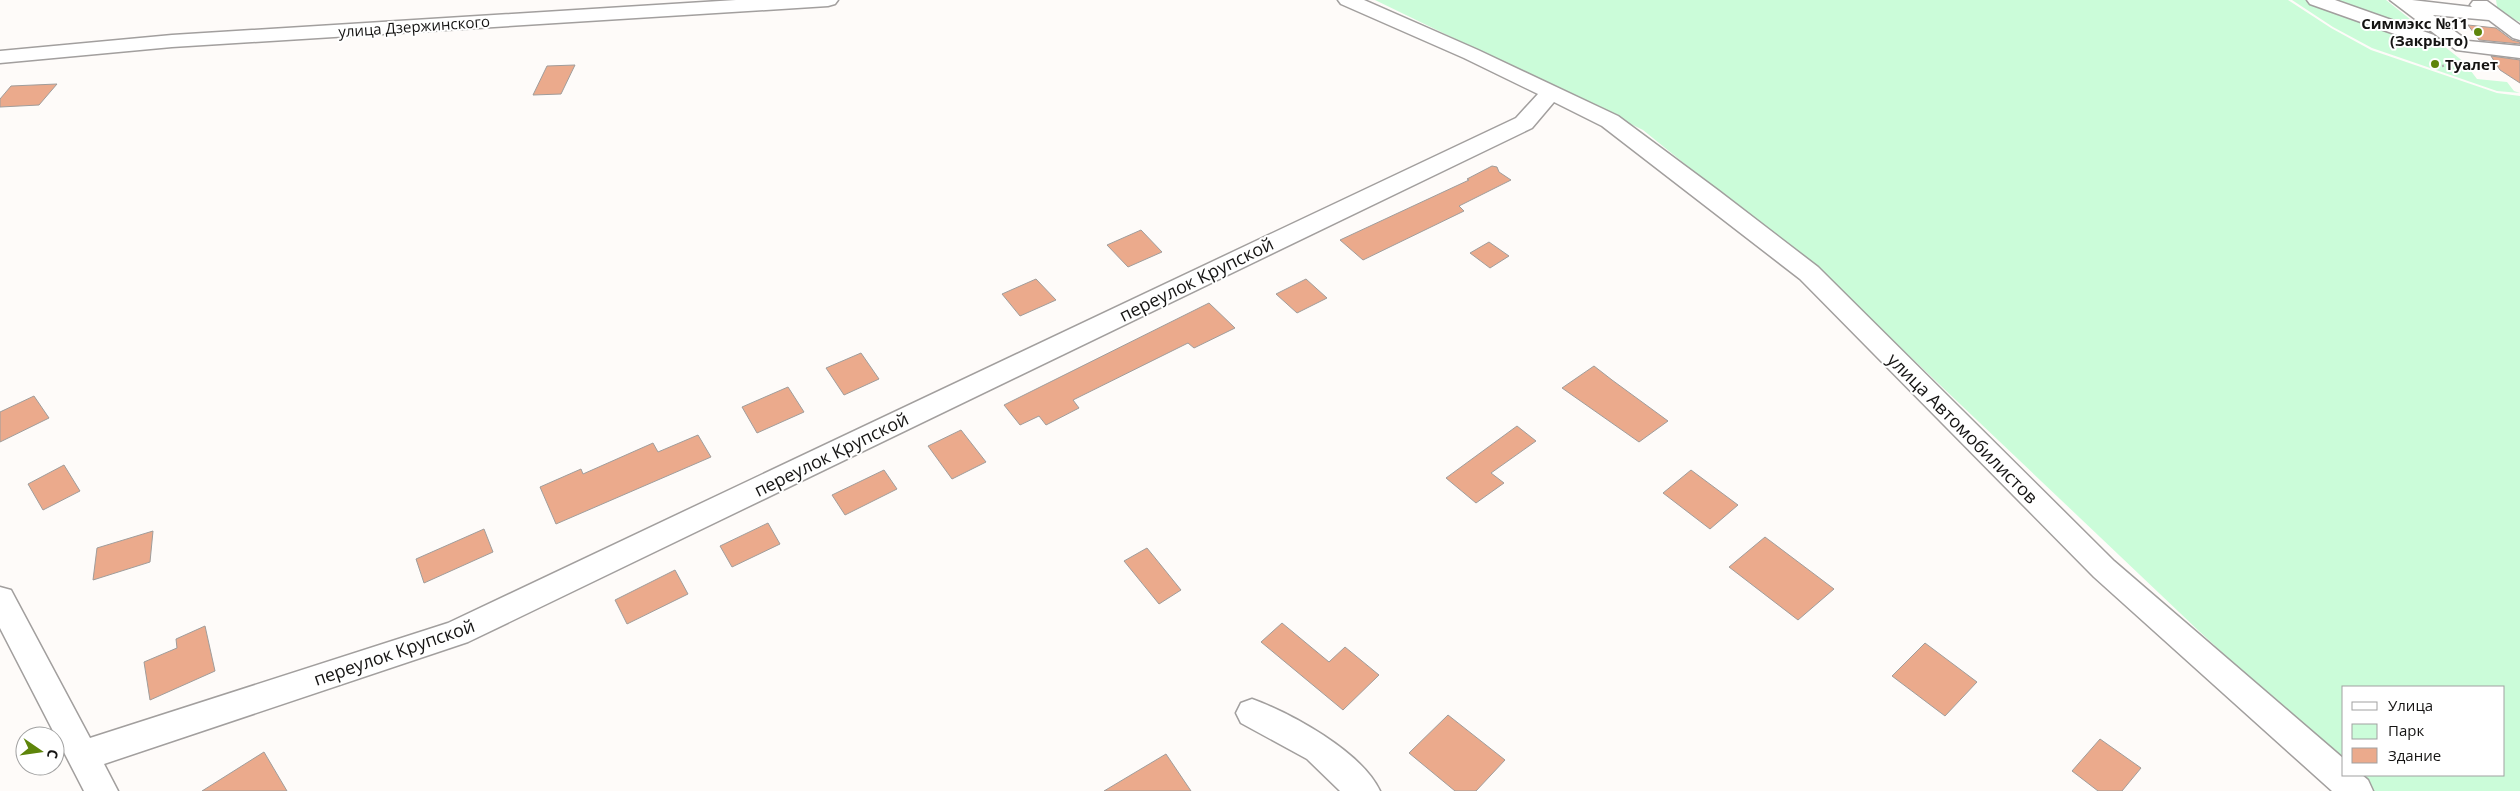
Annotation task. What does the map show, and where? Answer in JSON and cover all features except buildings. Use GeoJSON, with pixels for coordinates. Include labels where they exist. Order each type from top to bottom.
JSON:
{"type":"FeatureCollection","features":[{"type":"Feature","properties":{"kind":"street","name":"улица Дзержинского"},"geometry":{"type":"LineString","coordinates":[[0,57],[172,41],[828,0]]}},
{"type":"Feature","properties":{"kind":"street","name":"улица Автомобилистов"},"geometry":{"type":"LineString","coordinates":[[1348,0],[1551,92],[1610,121],[1809,274],[2104,569],[2356,791]]}},
{"type":"Feature","properties":{"kind":"street"},"geometry":{"type":"LineString","coordinates":[[2317,0],[2428,39]]}},
{"type":"Feature","properties":{"kind":"street"},"geometry":{"type":"LineString","coordinates":[[2405,4],[2432,9],[2473,6],[2493,15],[2520,46]]}},
{"type":"Feature","properties":{"kind":"street"},"geometry":{"type":"LineString","coordinates":[[2405,4],[2463,46],[2484,48],[2520,46]]}},
{"type":"Feature","properties":{"kind":"street"},"geometry":{"type":"LineString","coordinates":[[2473,6],[2520,46]]}},
{"type":"Feature","properties":{"kind":"street"},"geometry":{"type":"LineString","coordinates":[[2432,9],[2484,48]]}},
{"type":"Feature","properties":{"kind":"street","name":"переулок Крупской"},"geometry":{"type":"LineString","coordinates":[[82,756],[457,633],[1524,123],[1551,92]]}},
{"type":"Feature","properties":{"kind":"street"},"geometry":{"type":"LineString","coordinates":[[0,599],[101,791]]}},
{"type":"Feature","properties":{"kind":"street"},"geometry":{"type":"LineString","coordinates":[[1252,713],[1319,749],[1363,791]]}},
{"type":"Feature","properties":{"kind":"green space"},"geometry":{"type":"Polygon","coordinates":[[[1375,0],[2288,0],[2331,28],[2371,50],[2497,93],[2520,96],[2520,791],[2372,791],[2356,776],[2505,776],[2505,686],[2342,686],[2342,763],[2200,632],[1840,290],[1643,130],[1375,0]]]}},
{"type":"Feature","properties":{"kind":"green space"},"geometry":{"type":"Polygon","coordinates":[[[2292,0],[2386,0],[2464,62],[2477,79],[2507,82],[2514,91],[2520,93],[2497,91],[2372,48],[2333,27],[2292,0]]]}},
{"type":"Feature","properties":{"kind":"green space"},"geometry":{"type":"Polygon","coordinates":[[[2496,0],[2520,0],[2520,22],[2498,12],[2496,0]]]}},
{"type":"Feature","properties":{"kind":"place","name":"Симмэкс №11 (Закрыто)"},"geometry":{"type":"Point","coordinates":[2478,32]}},
{"type":"Feature","properties":{"kind":"place","name":"Туалет"},"geometry":{"type":"Point","coordinates":[2435,64]}}]}
